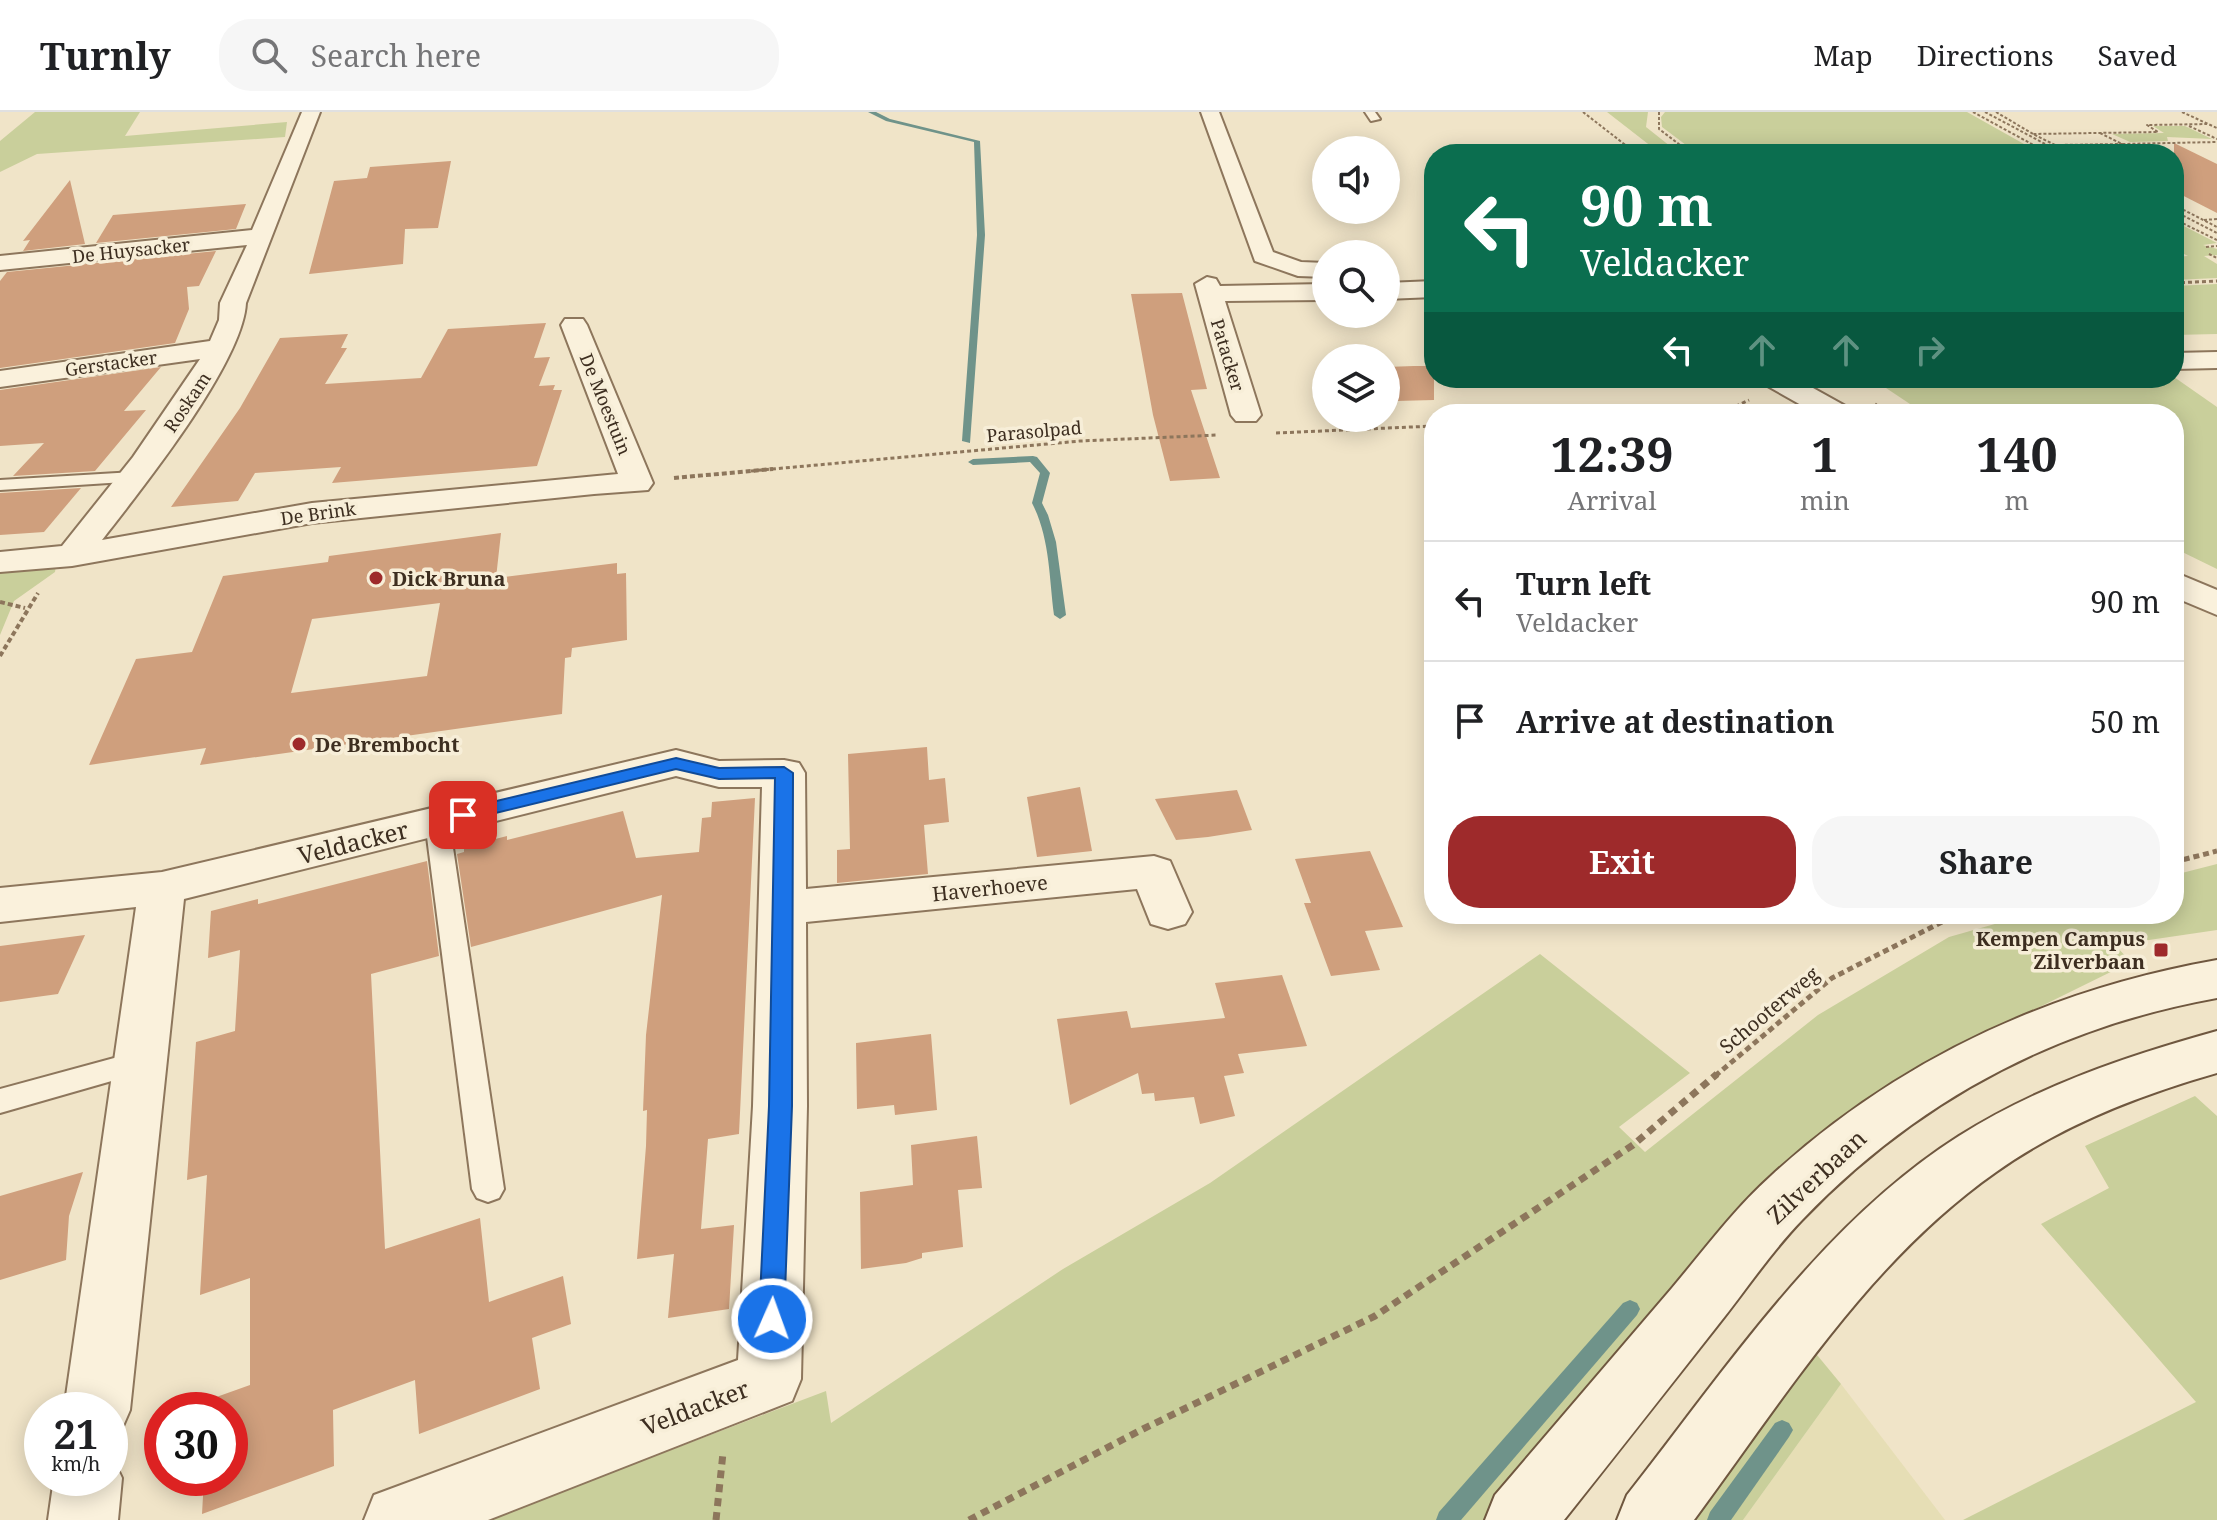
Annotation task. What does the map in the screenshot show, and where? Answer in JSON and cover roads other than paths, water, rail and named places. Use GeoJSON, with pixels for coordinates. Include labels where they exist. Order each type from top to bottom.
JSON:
{"type":"FeatureCollection","features":[{"type":"Feature","properties":{"kind":"street","name":"Roskam"},"geometry":{"type":"LineString","coordinates":[[72,556],[200,385],[221,348],[232,320],[233,303],[311,112]]}},
{"type":"Feature","properties":{"kind":"street"},"geometry":{"type":"LineString","coordinates":[[1210,112],[1263,256],[1298,269],[1312,270]]}},
{"type":"Feature","properties":{"kind":"street","name":"De Huysacker"},"geometry":{"type":"LineString","coordinates":[[0,263],[262,236]]}},
{"type":"Feature","properties":{"kind":"street"},"geometry":{"type":"LineString","coordinates":[[1400,272],[1424,278]]}},
{"type":"Feature","properties":{"kind":"street"},"geometry":{"type":"LineString","coordinates":[[1400,287],[1424,280]]}},
{"type":"Feature","properties":{"kind":"street","name":"Patacker"},"geometry":{"type":"LineString","coordinates":[[1246,415],[1209,289],[1312,292]]}},
{"type":"Feature","properties":{"kind":"street","name":"De Moestuin"},"geometry":{"type":"LineString","coordinates":[[574,325],[637,483]]}},
{"type":"Feature","properties":{"kind":"street","name":"Gerstacker"},"geometry":{"type":"LineString","coordinates":[[0,379],[221,348]]}},
{"type":"Feature","properties":{"kind":"street"},"geometry":{"type":"LineString","coordinates":[[2184,361],[2217,360]]}},
{"type":"Feature","properties":{"kind":"street"},"geometry":{"type":"LineString","coordinates":[[1793,388],[1821,404]]}},
{"type":"Feature","properties":{"kind":"street","name":"De Brink"},"geometry":{"type":"LineString","coordinates":[[0,562],[72,556],[312,513],[594,484],[637,483]]}},
{"type":"Feature","properties":{"kind":"street"},"geometry":{"type":"LineString","coordinates":[[2184,588],[2217,604]]}},
{"type":"Feature","properties":{"kind":"street","name":"Veldacker"},"geometry":{"type":"LineString","coordinates":[[0,905],[162,888],[676,763],[719,774],[784,773],[780,1106],[769,1379],[399,1520]]}},
{"type":"Feature","properties":{"kind":"street","name":"Haverhoeve"},"geometry":{"type":"LineString","coordinates":[[783,908],[1154,872],[1168,912]]}},
{"type":"Feature","properties":{"kind":"street"},"geometry":{"type":"LineString","coordinates":[[99,1392],[162,888]]}},
{"type":"Feature","properties":{"kind":"street","name":"Zilverbaan"},"geometry":{"type":"LineString","coordinates":[[1520,1520],[1788,1196],[1889,1110],[1967,1063],[2042,1027],[2119,1001],[2217,979]]}},
{"type":"Feature","properties":{"kind":"street"},"geometry":{"type":"LineString","coordinates":[[1652,1520],[1822,1296],[1887,1229],[1949,1174],[1990,1147],[2112,1085],[2217,1052]]}},
{"type":"Feature","properties":{"kind":"street"},"geometry":{"type":"LineString","coordinates":[[83,1520],[86,1496]]}},
{"type":"Feature","properties":{"kind":"lane"},"geometry":{"type":"LineString","coordinates":[[0,485],[134,477]]}},
{"type":"Feature","properties":{"kind":"lane"},"geometry":{"type":"LineString","coordinates":[[437,821],[488,1189]]}},
{"type":"Feature","properties":{"kind":"lane"},"geometry":{"type":"LineString","coordinates":[[0,1101],[140,1062]]}},
{"type":"Feature","properties":{"kind":"waterway"},"geometry":{"type":"LineString","coordinates":[[871,112],[888,120],[977,141],[981,235],[967,441]]}},
{"type":"Feature","properties":{"kind":"waterway"},"geometry":{"type":"LineString","coordinates":[[973,462],[1033,459],[1045,473],[1037,503],[1051,542],[1060,615]]}},
{"type":"Feature","properties":{"kind":"waterway"},"geometry":{"type":"LineString","coordinates":[[1447,1520],[1630,1309]]}},
{"type":"Feature","properties":{"kind":"waterway"},"geometry":{"type":"LineString","coordinates":[[1718,1520],[1782,1430]]}},
{"type":"Feature","properties":{"kind":"place","name":"Dick Bruna"},"geometry":{"type":"Point","coordinates":[376,578]}},
{"type":"Feature","properties":{"kind":"place","name":"De Brembocht"},"geometry":{"type":"Point","coordinates":[299,744]}},
{"type":"Feature","properties":{"kind":"place","name":"Kempen Campus Zilverbaan"},"geometry":{"type":"Point","coordinates":[2161,950]}}]}
